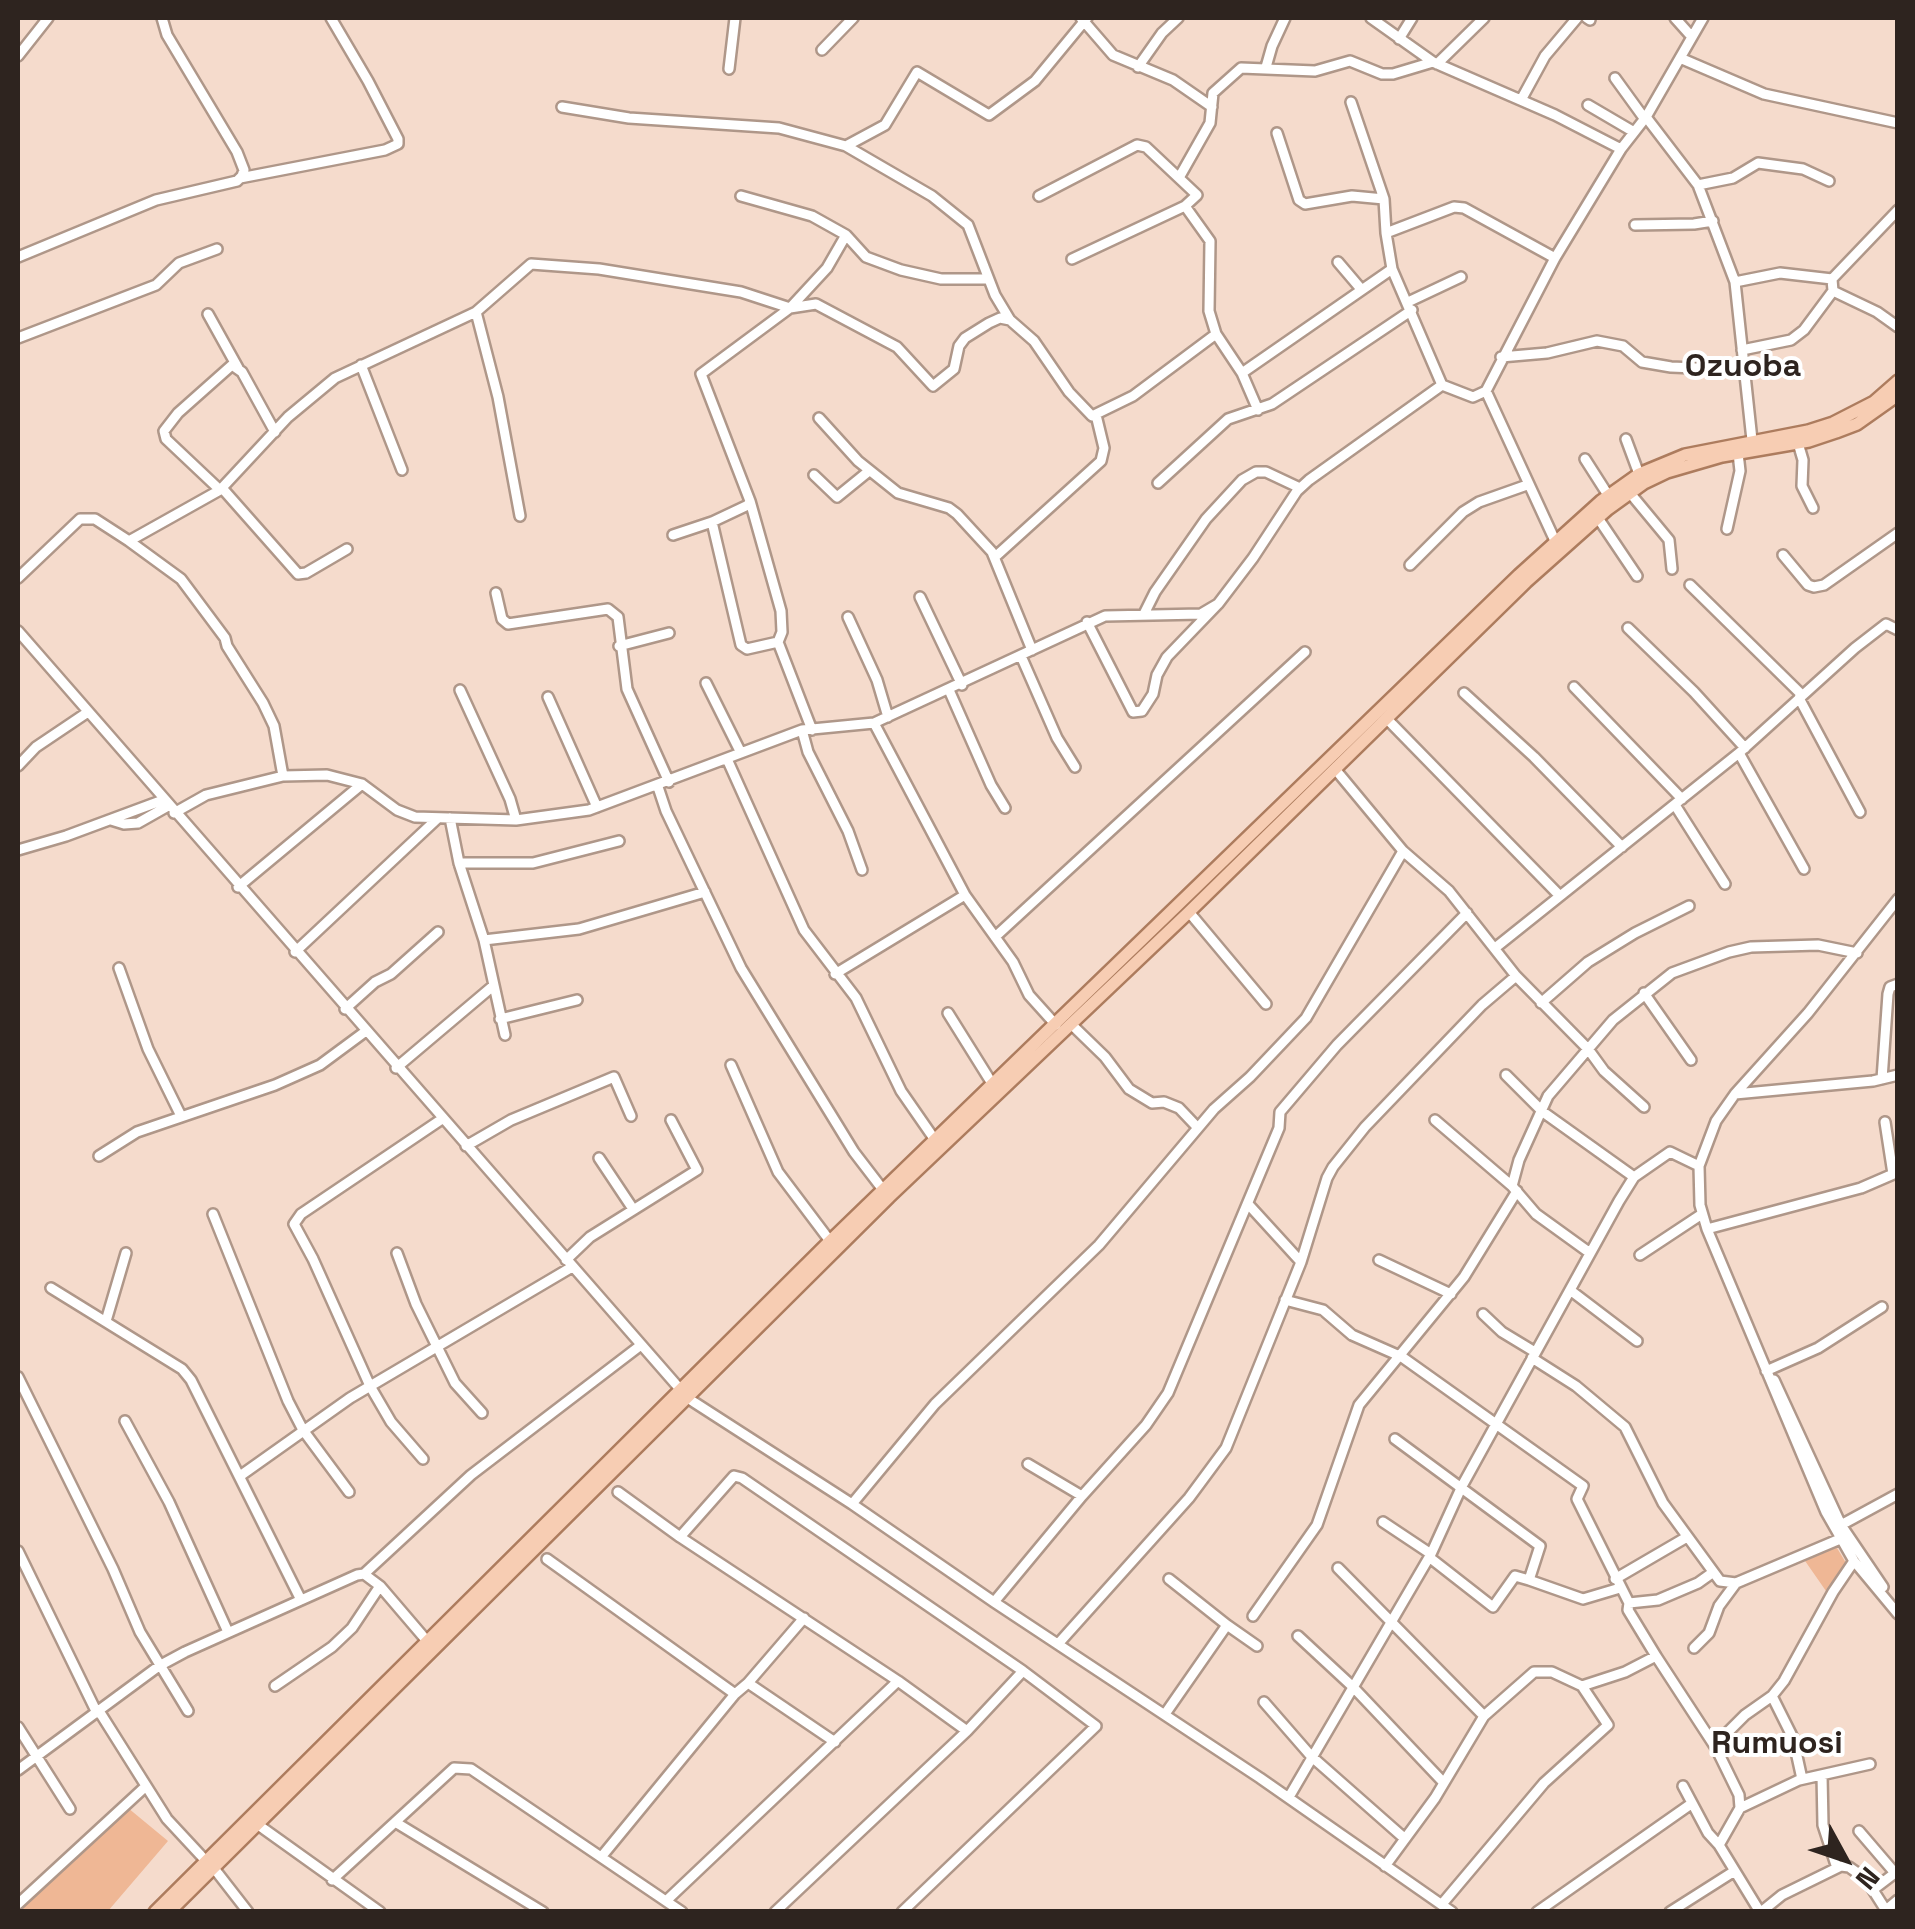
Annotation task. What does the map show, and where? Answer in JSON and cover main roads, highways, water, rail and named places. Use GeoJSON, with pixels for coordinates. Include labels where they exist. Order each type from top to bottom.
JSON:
{"type":"FeatureCollection","features":[{"type":"Feature","properties":{"kind":"main road"},"geometry":{"type":"LineString","coordinates":[[169,1912],[209,1864],[426,1641],[886,1194],[1190,912],[1388,720],[1608,495],[1639,474],[1685,455],[1808,432],[1833,423],[1874,402],[1898,382]]}},
{"type":"Feature","properties":{"kind":"main road"},"geometry":{"type":"LineString","coordinates":[[155,1912],[257,1824],[830,1242],[886,1194],[993,1085],[1558,547],[1630,493],[1667,472],[1738,453],[1798,443],[1856,424],[1898,395]]}},
{"type":"Feature","properties":{"kind":"district","name":"Ozuoba"},"geometry":{"type":"Point","coordinates":[1743,367]}},
{"type":"Feature","properties":{"kind":"district","name":"Rumuosi"},"geometry":{"type":"Point","coordinates":[1777,1744]}}]}
